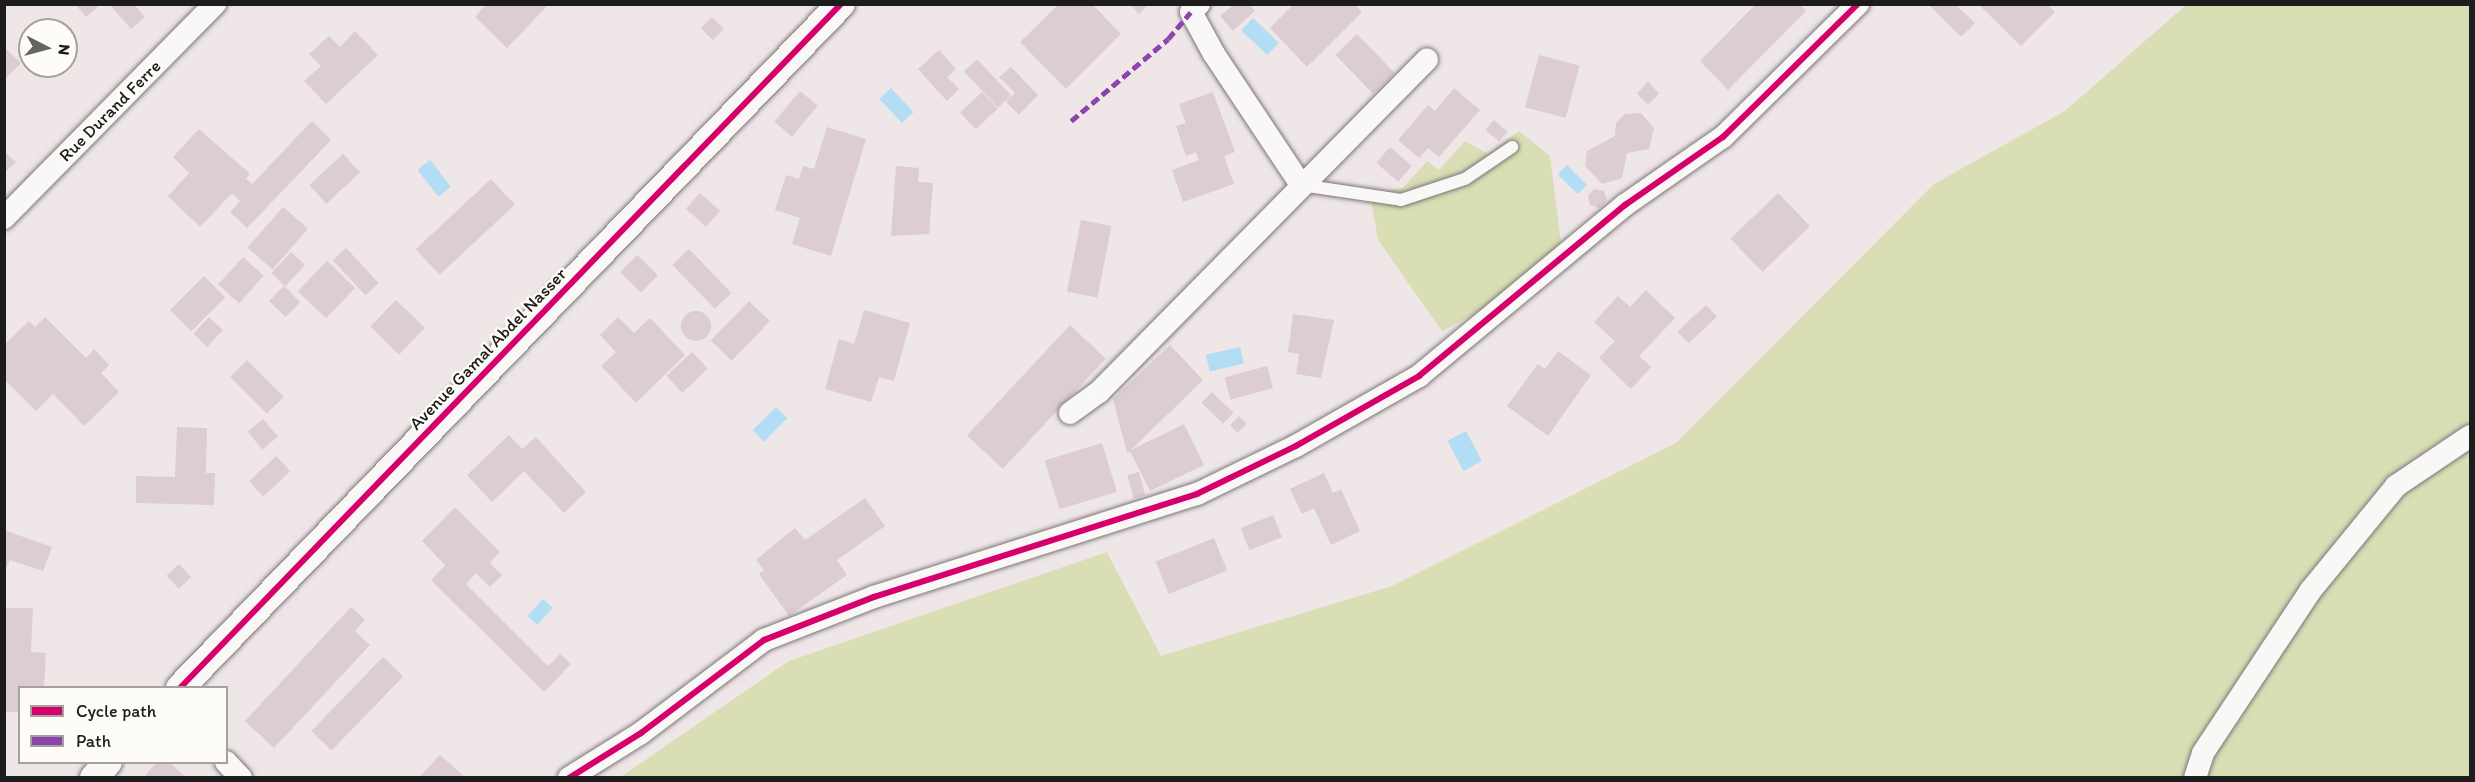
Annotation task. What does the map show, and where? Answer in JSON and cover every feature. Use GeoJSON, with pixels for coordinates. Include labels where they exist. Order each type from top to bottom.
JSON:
{"type":"FeatureCollection","features":[{"type":"Feature","properties":{"kind":"street","name":"Rue Durand Ferre"},"geometry":{"type":"LineString","coordinates":[[4,218],[215,4]]}},
{"type":"Feature","properties":{"kind":"street","name":"Avenue Gamal Abdel Nasser"},"geometry":{"type":"LineString","coordinates":[[181,686],[841,4]]}},
{"type":"Feature","properties":{"kind":"street"},"geometry":{"type":"LineString","coordinates":[[1199,4],[1191,12],[1214,54],[1301,185]]}},
{"type":"Feature","properties":{"kind":"street"},"geometry":{"type":"LineString","coordinates":[[569,777],[641,733],[764,640],[874,597],[1197,494],[1296,446],[1419,376],[1625,205],[1723,137],[1858,4]]}},
{"type":"Feature","properties":{"kind":"street"},"geometry":{"type":"LineString","coordinates":[[1070,412],[1099,392],[1427,59]]}},
{"type":"Feature","properties":{"kind":"street"},"geometry":{"type":"LineString","coordinates":[[2195,777],[2203,753],[2311,590],[2396,486],[2470,436]]}},
{"type":"Feature","properties":{"kind":"street"},"geometry":{"type":"LineString","coordinates":[[94,777],[106,764]]}},
{"type":"Feature","properties":{"kind":"street"},"geometry":{"type":"LineString","coordinates":[[228,764],[242,777]]}},
{"type":"Feature","properties":{"kind":"lane"},"geometry":{"type":"LineString","coordinates":[[1301,185],[1401,200],[1465,179],[1512,147]]}},
{"type":"Feature","properties":{"kind":"green space"},"geometry":{"type":"Polygon","coordinates":[[[2186,5],[2470,5],[2470,777],[619,778],[789,661],[1107,552],[1161,656],[1392,586],[1676,443],[1934,184],[2065,111],[2186,5]]]}},
{"type":"Feature","properties":{"kind":"green space"},"geometry":{"type":"Polygon","coordinates":[[[1519,131],[1550,156],[1561,243],[1492,305],[1442,331],[1378,240],[1370,194],[1403,188],[1427,161],[1439,170],[1465,141],[1488,154],[1519,131]]]}},
{"type":"Feature","properties":{"kind":"water"},"geometry":{"type":"Polygon","coordinates":[[[1253,18],[1279,43],[1267,55],[1241,30],[1253,18]]]}},
{"type":"Feature","properties":{"kind":"water"},"geometry":{"type":"Polygon","coordinates":[[[891,88],[914,112],[902,123],[879,99],[891,88]]]}},
{"type":"Feature","properties":{"kind":"water"},"geometry":{"type":"Polygon","coordinates":[[[430,160],[451,187],[438,197],[417,170],[430,160]]]}},
{"type":"Feature","properties":{"kind":"water"},"geometry":{"type":"Polygon","coordinates":[[[1567,165],[1587,185],[1578,194],[1558,174],[1567,165]]]}},
{"type":"Feature","properties":{"kind":"water"},"geometry":{"type":"Polygon","coordinates":[[[1240,347],[1244,364],[1210,371],[1206,355],[1240,347]]]}},
{"type":"Feature","properties":{"kind":"water"},"geometry":{"type":"Polygon","coordinates":[[[776,407],[787,418],[764,442],[753,430],[776,407]]]}},
{"type":"Feature","properties":{"kind":"water"},"geometry":{"type":"Polygon","coordinates":[[[1466,431],[1482,461],[1463,471],[1447,441],[1466,431]]]}},
{"type":"Feature","properties":{"kind":"water"},"geometry":{"type":"Polygon","coordinates":[[[543,599],[553,608],[537,625],[528,616],[543,599]]]}},
{"type":"Feature","properties":{"kind":"building"},"geometry":{"type":"Polygon","coordinates":[[[75,4],[101,4],[86,17],[75,4]]]}},
{"type":"Feature","properties":{"kind":"building"},"geometry":{"type":"Polygon","coordinates":[[[109,4],[134,4],[145,17],[131,29],[109,4]]]}},
{"type":"Feature","properties":{"kind":"building"},"geometry":{"type":"Polygon","coordinates":[[[486,4],[549,4],[507,48],[475,17],[486,4]]]}},
{"type":"Feature","properties":{"kind":"building"},"geometry":{"type":"Polygon","coordinates":[[[1059,4],[1092,4],[1121,34],[1066,89],[1020,42],[1059,4]]]}},
{"type":"Feature","properties":{"kind":"building"},"geometry":{"type":"Polygon","coordinates":[[[1130,4],[1149,4],[1139,14],[1130,4]]]}},
{"type":"Feature","properties":{"kind":"building"},"geometry":{"type":"Polygon","coordinates":[[[1234,4],[1249,4],[1255,11],[1233,31],[1220,16],[1234,4]]]}},
{"type":"Feature","properties":{"kind":"building"},"geometry":{"type":"Polygon","coordinates":[[[1294,4],[1354,4],[1362,12],[1307,67],[1270,28],[1294,4]]]}},
{"type":"Feature","properties":{"kind":"building"},"geometry":{"type":"Polygon","coordinates":[[[1756,4],[1800,4],[1806,11],[1728,90],[1700,61],[1756,4]]]}},
{"type":"Feature","properties":{"kind":"building"},"geometry":{"type":"Polygon","coordinates":[[[1928,4],[1955,4],[1975,23],[1961,37],[1928,4]]]}},
{"type":"Feature","properties":{"kind":"building"},"geometry":{"type":"Polygon","coordinates":[[[1978,4],[2047,4],[2055,12],[2021,46],[1978,4]]]}},
{"type":"Feature","properties":{"kind":"building"},"geometry":{"type":"Polygon","coordinates":[[[712,17],[724,29],[713,40],[701,28],[712,17]]]}},
{"type":"Feature","properties":{"kind":"building"},"geometry":{"type":"Polygon","coordinates":[[[355,31],[378,55],[326,104],[304,81],[321,66],[309,54],[329,36],[340,47],[355,31]]]}},
{"type":"Feature","properties":{"kind":"building"},"geometry":{"type":"Polygon","coordinates":[[[1357,34],[1395,73],[1373,94],[1335,55],[1357,34]]]}},
{"type":"Feature","properties":{"kind":"building"},"geometry":{"type":"Polygon","coordinates":[[[4,47],[18,60],[18,66],[4,80],[4,47]]]}},
{"type":"Feature","properties":{"kind":"building"},"geometry":{"type":"Polygon","coordinates":[[[939,50],[956,69],[947,77],[959,89],[947,101],[918,69],[939,50]]]}},
{"type":"Feature","properties":{"kind":"building"},"geometry":{"type":"Polygon","coordinates":[[[1539,55],[1580,66],[1566,118],[1525,107],[1539,55]]]}},
{"type":"Feature","properties":{"kind":"building"},"geometry":{"type":"Polygon","coordinates":[[[977,59],[1011,96],[998,108],[964,71],[977,59]]]}},
{"type":"Feature","properties":{"kind":"building"},"geometry":{"type":"Polygon","coordinates":[[[1011,67],[1038,95],[1019,115],[1006,102],[1015,93],[999,77],[1011,67]]]}},
{"type":"Feature","properties":{"kind":"building"},"geometry":{"type":"Polygon","coordinates":[[[1648,82],[1659,93],[1648,105],[1637,93],[1648,82]]]}},
{"type":"Feature","properties":{"kind":"building"},"geometry":{"type":"Polygon","coordinates":[[[1454,88],[1480,110],[1439,157],[1428,148],[1419,158],[1398,140],[1428,105],[1435,111],[1454,88]]]}},
{"type":"Feature","properties":{"kind":"building"},"geometry":{"type":"Polygon","coordinates":[[[800,91],[818,106],[792,136],[774,122],[800,91]]]}},
{"type":"Feature","properties":{"kind":"building"},"geometry":{"type":"Polygon","coordinates":[[[982,92],[998,109],[976,129],[960,112],[982,92]]]}},
{"type":"Feature","properties":{"kind":"building"},"geometry":{"type":"Polygon","coordinates":[[[1213,92],[1235,152],[1224,156],[1234,184],[1183,202],[1172,170],[1199,160],[1196,152],[1186,156],[1176,126],[1186,123],[1179,104],[1213,92]]]}},
{"type":"Feature","properties":{"kind":"building"},"geometry":{"type":"Polygon","coordinates":[[[1641,113],[1654,128],[1649,149],[1627,153],[1622,178],[1602,184],[1585,166],[1587,151],[1615,136],[1616,123],[1625,114],[1641,113]]]}},
{"type":"Feature","properties":{"kind":"building"},"geometry":{"type":"Polygon","coordinates":[[[1494,120],[1508,132],[1499,142],[1485,130],[1494,120]]]}},
{"type":"Feature","properties":{"kind":"building"},"geometry":{"type":"Polygon","coordinates":[[[312,121],[331,140],[247,228],[230,212],[240,201],[232,193],[200,227],[168,196],[189,173],[173,157],[199,129],[250,174],[246,179],[252,184],[312,121]]]}},
{"type":"Feature","properties":{"kind":"building"},"geometry":{"type":"Polygon","coordinates":[[[827,127],[866,139],[831,256],[792,244],[800,218],[775,210],[786,175],[799,179],[803,166],[814,169],[827,127]]]}},
{"type":"Feature","properties":{"kind":"building"},"geometry":{"type":"Polygon","coordinates":[[[1390,147],[1412,166],[1398,182],[1376,163],[1390,147]]]}},
{"type":"Feature","properties":{"kind":"building"},"geometry":{"type":"Polygon","coordinates":[[[4,151],[16,162],[4,173],[4,151]]]}},
{"type":"Feature","properties":{"kind":"building"},"geometry":{"type":"Polygon","coordinates":[[[343,154],[360,172],[326,204],[309,185],[343,154]]]}},
{"type":"Feature","properties":{"kind":"building"},"geometry":{"type":"Polygon","coordinates":[[[896,166],[919,168],[918,182],[933,183],[929,234],[891,236],[896,166]]]}},
{"type":"Feature","properties":{"kind":"building"},"geometry":{"type":"Polygon","coordinates":[[[491,179],[515,205],[440,275],[416,249],[491,179]]]}},
{"type":"Feature","properties":{"kind":"building"},"geometry":{"type":"Polygon","coordinates":[[[1594,189],[1604,191],[1607,200],[1600,208],[1590,205],[1588,196],[1594,189]]]}},
{"type":"Feature","properties":{"kind":"building"},"geometry":{"type":"Polygon","coordinates":[[[700,193],[720,211],[706,227],[686,209],[700,193]]]}},
{"type":"Feature","properties":{"kind":"building"},"geometry":{"type":"Polygon","coordinates":[[[1778,193],[1810,226],[1762,272],[1731,239],[1778,193]]]}},
{"type":"Feature","properties":{"kind":"building"},"geometry":{"type":"Polygon","coordinates":[[[283,207],[308,229],[272,269],[248,248],[283,207]]]}},
{"type":"Feature","properties":{"kind":"building"},"geometry":{"type":"Polygon","coordinates":[[[1081,220],[1111,226],[1098,298],[1067,292],[1081,220]]]}},
{"type":"Feature","properties":{"kind":"building"},"geometry":{"type":"Polygon","coordinates":[[[346,248],[379,283],[366,295],[333,260],[346,248]]]}},
{"type":"Feature","properties":{"kind":"building"},"geometry":{"type":"Polygon","coordinates":[[[689,249],[731,293],[715,309],[672,265],[689,249]]]}},
{"type":"Feature","properties":{"kind":"building"},"geometry":{"type":"Polygon","coordinates":[[[291,252],[305,265],[285,286],[271,273],[291,252]]]}},
{"type":"Feature","properties":{"kind":"building"},"geometry":{"type":"Polygon","coordinates":[[[637,255],[658,275],[641,292],[620,272],[637,255]]]}},
{"type":"Feature","properties":{"kind":"building"},"geometry":{"type":"Polygon","coordinates":[[[243,257],[264,276],[239,303],[218,284],[243,257]]]}},
{"type":"Feature","properties":{"kind":"building"},"geometry":{"type":"Polygon","coordinates":[[[327,261],[355,288],[326,318],[298,291],[327,261]]]}},
{"type":"Feature","properties":{"kind":"building"},"geometry":{"type":"Polygon","coordinates":[[[204,276],[225,297],[191,331],[170,310],[204,276]]]}},
{"type":"Feature","properties":{"kind":"building"},"geometry":{"type":"Polygon","coordinates":[[[284,286],[300,302],[285,317],[269,301],[284,286]]]}},
{"type":"Feature","properties":{"kind":"building"},"geometry":{"type":"Polygon","coordinates":[[[1646,290],[1675,318],[1639,356],[1651,367],[1631,389],[1599,358],[1615,341],[1594,322],[1618,296],[1630,307],[1646,290]]]}},
{"type":"Feature","properties":{"kind":"building"},"geometry":{"type":"Polygon","coordinates":[[[396,300],[425,328],[399,354],[370,327],[396,300]]]}},
{"type":"Feature","properties":{"kind":"building"},"geometry":{"type":"Polygon","coordinates":[[[749,301],[770,321],[732,361],[711,341],[749,301]]]}},
{"type":"Feature","properties":{"kind":"building"},"geometry":{"type":"Polygon","coordinates":[[[1706,305],[1717,317],[1688,343],[1677,332],[1706,305]]]}},
{"type":"Feature","properties":{"kind":"building"},"geometry":{"type":"Polygon","coordinates":[[[864,310],[910,323],[894,381],[879,377],[871,402],[825,389],[839,339],[854,344],[864,310]]]}},
{"type":"Feature","properties":{"kind":"building"},"geometry":{"type":"Polygon","coordinates":[[[696,311],[707,315],[711,326],[707,337],[696,341],[685,337],[681,326],[685,315],[696,311]]]}},
{"type":"Feature","properties":{"kind":"building"},"geometry":{"type":"Polygon","coordinates":[[[1293,314],[1334,320],[1321,378],[1296,374],[1299,354],[1288,352],[1293,314]]]}},
{"type":"Feature","properties":{"kind":"building"},"geometry":{"type":"Polygon","coordinates":[[[45,317],[86,358],[94,349],[109,365],[101,373],[119,392],[84,426],[53,394],[36,411],[4,379],[4,345],[29,321],[35,327],[45,317]]]}},
{"type":"Feature","properties":{"kind":"building"},"geometry":{"type":"Polygon","coordinates":[[[209,317],[223,330],[207,347],[193,334],[209,317]]]}},
{"type":"Feature","properties":{"kind":"building"},"geometry":{"type":"Polygon","coordinates":[[[618,317],[634,333],[650,318],[685,355],[636,403],[601,366],[616,352],[600,335],[618,317]]]}},
{"type":"Feature","properties":{"kind":"building"},"geometry":{"type":"Polygon","coordinates":[[[1070,325],[1106,358],[1003,469],[967,435],[1070,325]]]}},
{"type":"Feature","properties":{"kind":"building"},"geometry":{"type":"Polygon","coordinates":[[[1170,345],[1203,380],[1131,450],[1184,424],[1204,465],[1150,491],[1130,451],[1127,453],[1113,399],[1170,345]]]}},
{"type":"Feature","properties":{"kind":"building"},"geometry":{"type":"Polygon","coordinates":[[[1558,351],[1591,375],[1548,436],[1507,406],[1538,364],[1545,369],[1558,351]]]}},
{"type":"Feature","properties":{"kind":"building"},"geometry":{"type":"Polygon","coordinates":[[[692,352],[708,369],[682,393],[666,376],[692,352]]]}},
{"type":"Feature","properties":{"kind":"building"},"geometry":{"type":"Polygon","coordinates":[[[247,360],[284,397],[267,414],[230,377],[247,360]]]}},
{"type":"Feature","properties":{"kind":"building"},"geometry":{"type":"Polygon","coordinates":[[[1267,366],[1273,388],[1230,400],[1224,377],[1267,366]]]}},
{"type":"Feature","properties":{"kind":"building"},"geometry":{"type":"Polygon","coordinates":[[[1212,392],[1234,413],[1223,424],[1202,403],[1212,392]]]}},
{"type":"Feature","properties":{"kind":"building"},"geometry":{"type":"Polygon","coordinates":[[[1239,416],[1247,424],[1238,433],[1230,425],[1239,416]]]}},
{"type":"Feature","properties":{"kind":"building"},"geometry":{"type":"Polygon","coordinates":[[[263,419],[278,437],[262,449],[248,432],[263,419]]]}},
{"type":"Feature","properties":{"kind":"building"},"geometry":{"type":"Polygon","coordinates":[[[177,427],[207,428],[206,473],[215,473],[214,505],[136,503],[136,476],[175,477],[177,427]]]}},
{"type":"Feature","properties":{"kind":"building"},"geometry":{"type":"Polygon","coordinates":[[[509,435],[522,449],[536,437],[586,492],[564,513],[524,471],[492,502],[467,475],[509,435]]]}},
{"type":"Feature","properties":{"kind":"building"},"geometry":{"type":"Polygon","coordinates":[[[1102,443],[1117,492],[1060,509],[1045,461],[1102,443]]]}},
{"type":"Feature","properties":{"kind":"building"},"geometry":{"type":"Polygon","coordinates":[[[276,456],[290,471],[263,497],[249,481],[276,456]]]}},
{"type":"Feature","properties":{"kind":"building"},"geometry":{"type":"Polygon","coordinates":[[[1139,472],[1145,495],[1134,498],[1127,475],[1139,472]]]}},
{"type":"Feature","properties":{"kind":"building"},"geometry":{"type":"Polygon","coordinates":[[[1324,473],[1333,493],[1341,489],[1360,531],[1331,545],[1314,508],[1302,514],[1290,489],[1324,473]]]}},
{"type":"Feature","properties":{"kind":"building"},"geometry":{"type":"Polygon","coordinates":[[[865,498],[885,526],[837,560],[847,575],[789,616],[759,574],[764,570],[756,560],[795,528],[805,540],[865,498]]]}},
{"type":"Feature","properties":{"kind":"building"},"geometry":{"type":"Polygon","coordinates":[[[455,507],[500,552],[490,563],[502,575],[490,587],[476,573],[466,584],[548,666],[560,654],[571,664],[544,692],[431,580],[445,565],[422,541],[455,507]]]}},
{"type":"Feature","properties":{"kind":"building"},"geometry":{"type":"Polygon","coordinates":[[[1273,515],[1282,537],[1250,550],[1241,528],[1273,515]]]}},
{"type":"Feature","properties":{"kind":"building"},"geometry":{"type":"Polygon","coordinates":[[[4,530],[52,547],[43,571],[10,560],[4,572],[4,530]]]}},
{"type":"Feature","properties":{"kind":"building"},"geometry":{"type":"Polygon","coordinates":[[[1214,538],[1227,570],[1169,594],[1156,562],[1214,538]]]}},
{"type":"Feature","properties":{"kind":"building"},"geometry":{"type":"Polygon","coordinates":[[[179,564],[191,577],[179,589],[167,576],[179,564]]]}},
{"type":"Feature","properties":{"kind":"building"},"geometry":{"type":"Polygon","coordinates":[[[351,607],[365,620],[355,631],[370,645],[274,748],[245,721],[351,607]]]}},
{"type":"Feature","properties":{"kind":"building"},"geometry":{"type":"Polygon","coordinates":[[[4,608],[33,608],[31,652],[46,653],[44,686],[18,686],[18,712],[4,712],[4,608]]]}},
{"type":"Feature","properties":{"kind":"building"},"geometry":{"type":"Polygon","coordinates":[[[383,657],[403,676],[332,751],[311,731],[383,657]]]}},
{"type":"Feature","properties":{"kind":"building"},"geometry":{"type":"Polygon","coordinates":[[[440,755],[465,777],[419,777],[440,755]]]}},
{"type":"Feature","properties":{"kind":"building"},"geometry":{"type":"Polygon","coordinates":[[[155,764],[171,764],[186,777],[144,777],[155,764]]]}},
{"type":"Feature","properties":{"kind":"marked path"},"geometry":{"type":"LineString","coordinates":[[1071,121],[1168,39],[1191,12]]}},
{"type":"Feature","properties":{"kind":"cycle path"},"geometry":{"type":"LineString","coordinates":[[182,686],[841,4]]}},
{"type":"Feature","properties":{"kind":"cycle path"},"geometry":{"type":"LineString","coordinates":[[569,778],[641,733],[764,640],[874,597],[1197,494],[1296,446],[1419,376],[1625,205],[1723,137],[1858,4]]}}]}
